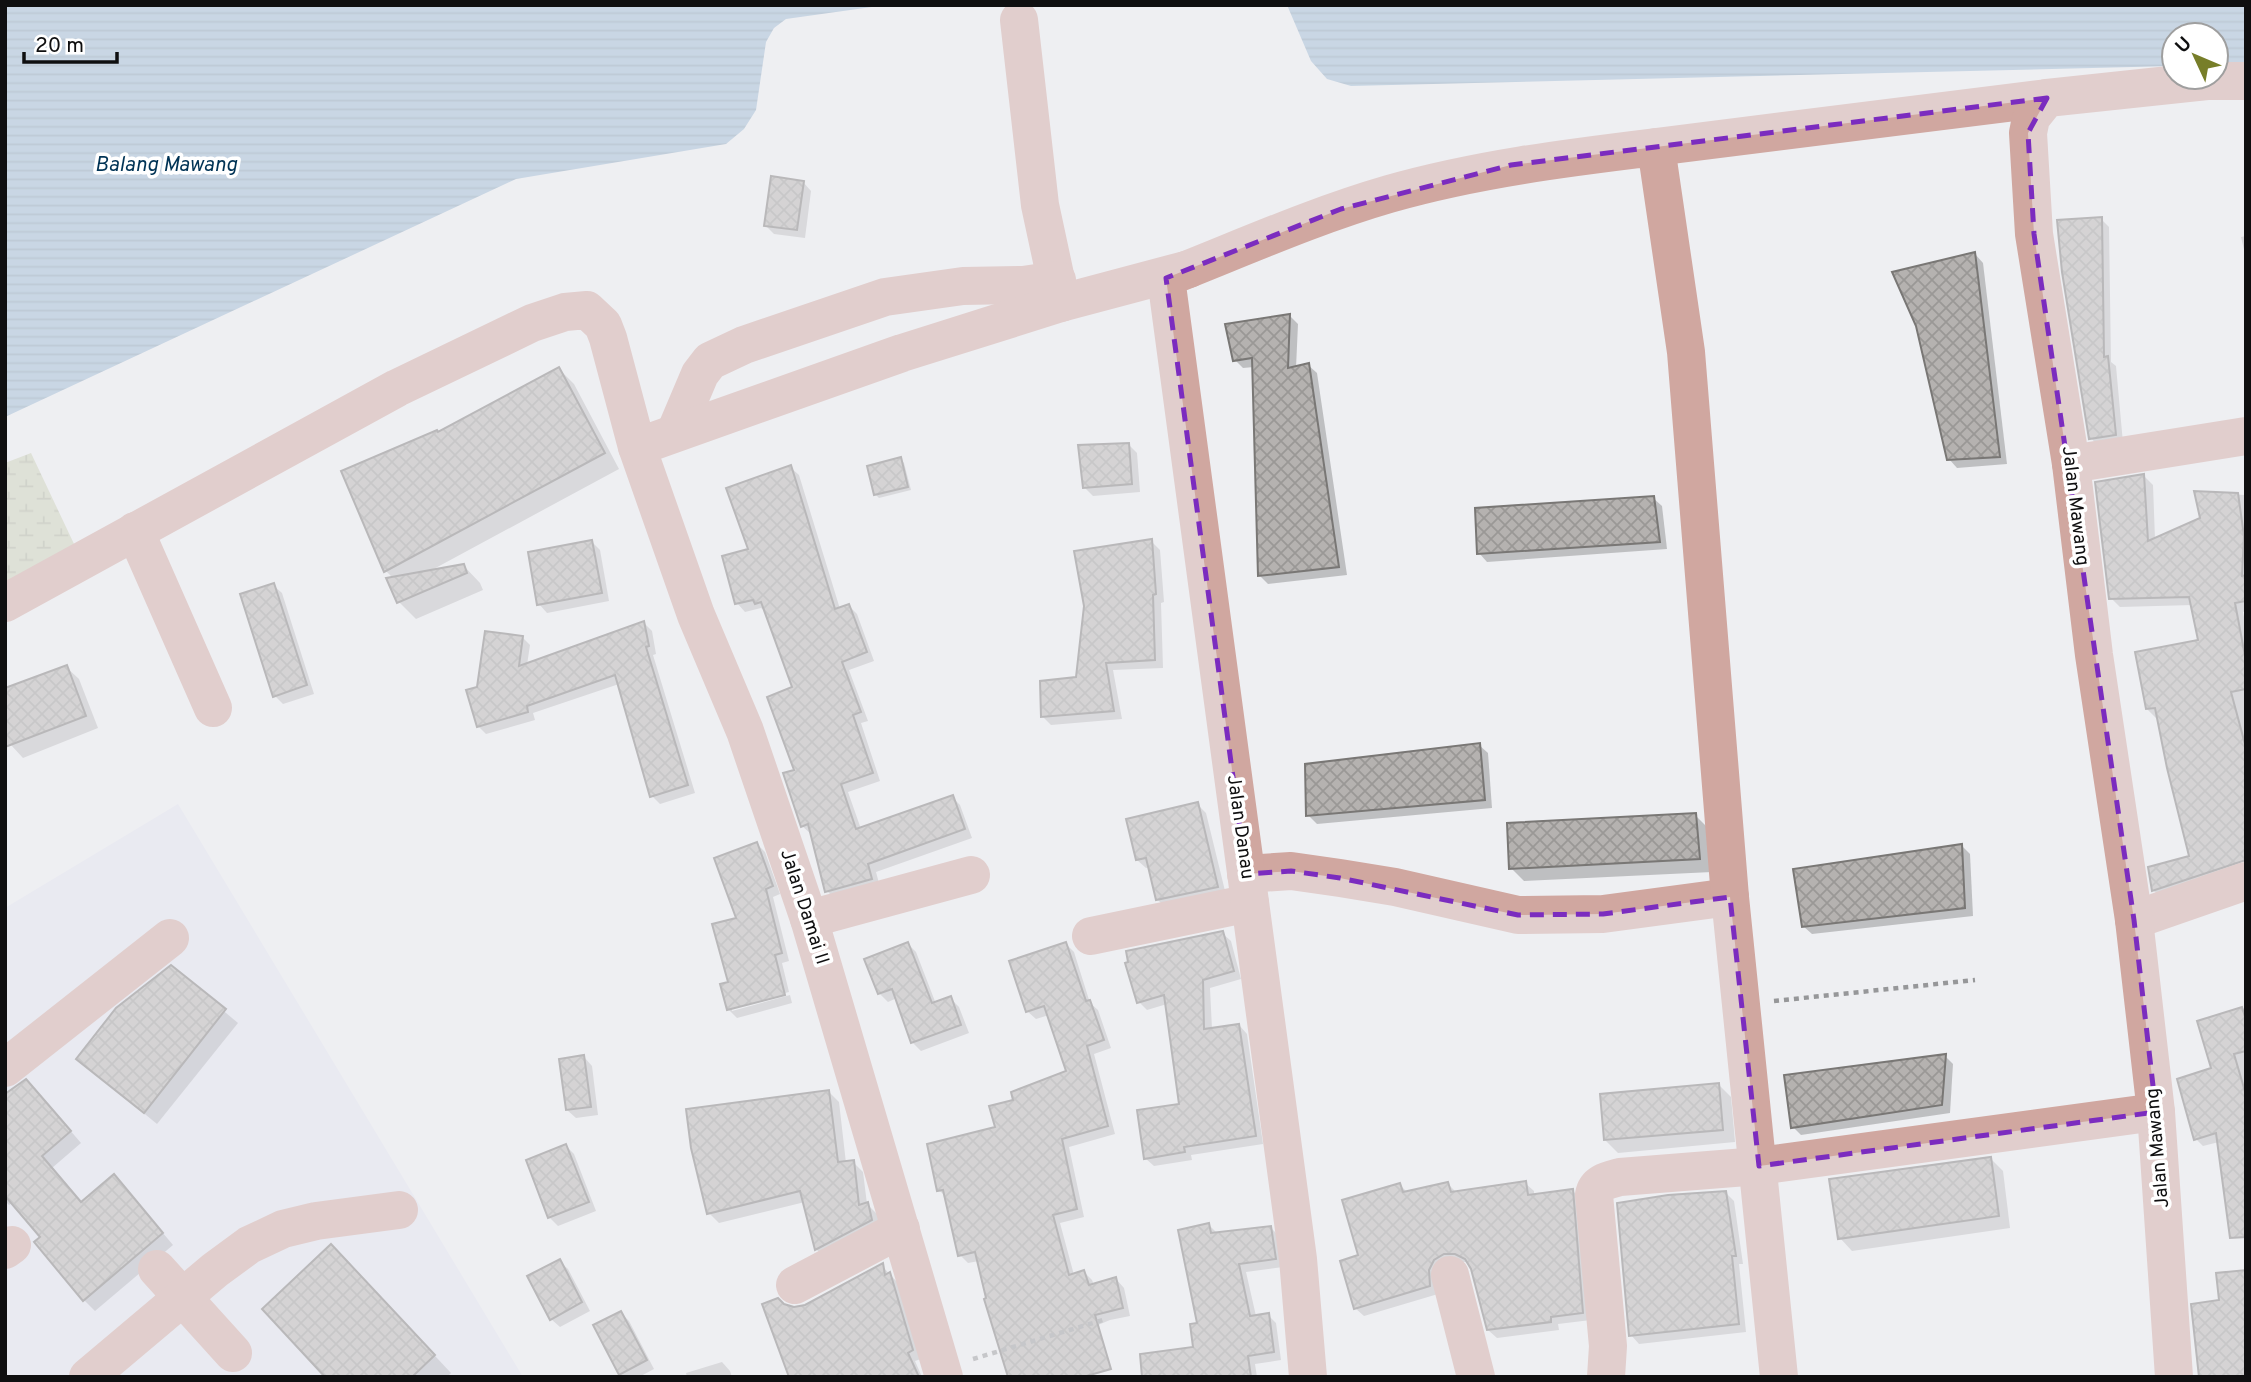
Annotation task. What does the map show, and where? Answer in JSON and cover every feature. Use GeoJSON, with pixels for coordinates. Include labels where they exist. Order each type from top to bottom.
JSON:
{"type":"FeatureCollection","features":[{"type":"Feature","properties":{"kind":"street"},"geometry":{"type":"LineString","coordinates":[[1019,31],[1040,205],[1059,292]]}},
{"type":"Feature","properties":{"kind":"street"},"geometry":{"type":"LineString","coordinates":[[637,447],[902,353],[1059,292],[1179,273],[1341,209],[1433,182],[1511,165],[2047,98],[2207,81],[2246,81]]}},
{"type":"Feature","properties":{"kind":"street","name":"Jalan Mawang"},"geometry":{"type":"LineString","coordinates":[[2047,98],[2031,118],[2028,150],[2034,234],[2071,464],[2094,655],[2134,920],[2156,1112],[2174,1377]]}},
{"type":"Feature","properties":{"kind":"street"},"geometry":{"type":"LineString","coordinates":[[1656,147],[1686,352],[1730,897],[1779,1377]]}},
{"type":"Feature","properties":{"kind":"street","name":"Jalan Danau"},"geometry":{"type":"LineString","coordinates":[[1179,273],[1248,888],[1298,1259],[1308,1377]]}},
{"type":"Feature","properties":{"kind":"street"},"geometry":{"type":"LineString","coordinates":[[676,433],[700,374],[710,360],[744,345],[885,297],[963,286],[1023,285],[1059,292]]}},
{"type":"Feature","properties":{"kind":"street","name":"Jalan Damai II"},"geometry":{"type":"LineString","coordinates":[[5,603],[397,387],[532,323],[565,312],[587,310],[603,325],[637,447],[695,615],[746,731],[809,919],[943,1373]]}},
{"type":"Feature","properties":{"kind":"street"},"geometry":{"type":"LineString","coordinates":[[2071,464],[2246,436]]}},
{"type":"Feature","properties":{"kind":"street"},"geometry":{"type":"LineString","coordinates":[[135,531],[214,708]]}},
{"type":"Feature","properties":{"kind":"street"},"geometry":{"type":"LineString","coordinates":[[1091,936],[1248,888],[1291,871],[1395,887],[1518,915],[1603,914],[1730,897]]}},
{"type":"Feature","properties":{"kind":"street"},"geometry":{"type":"LineString","coordinates":[[809,919],[971,875]]}},
{"type":"Feature","properties":{"kind":"street"},"geometry":{"type":"LineString","coordinates":[[2134,920],[2246,881]]}},
{"type":"Feature","properties":{"kind":"street"},"geometry":{"type":"LineString","coordinates":[[5,1068],[170,938]]}},
{"type":"Feature","properties":{"kind":"street"},"geometry":{"type":"LineString","coordinates":[[1606,1377],[1608,1346],[1595,1189],[1603,1182],[1620,1177],[1759,1166],[2156,1112]]}},
{"type":"Feature","properties":{"kind":"street"},"geometry":{"type":"LineString","coordinates":[[88,1377],[215,1269],[249,1245],[283,1229],[316,1221],[399,1210]]}},
{"type":"Feature","properties":{"kind":"street"},"geometry":{"type":"LineString","coordinates":[[795,1285],[901,1229]]}},
{"type":"Feature","properties":{"kind":"street"},"geometry":{"type":"LineString","coordinates":[[157,1269],[233,1353]]}},
{"type":"Feature","properties":{"kind":"street"},"geometry":{"type":"LineString","coordinates":[[1450,1275],[1476,1377]]}},
{"type":"Feature","properties":{"kind":"path"},"geometry":{"type":"LineString","coordinates":[[1741,1004],[1975,979]]}},
{"type":"Feature","properties":{"kind":"path"},"geometry":{"type":"LineString","coordinates":[[943,1373],[1103,1320]]}},
{"type":"Feature","properties":{"kind":"highlighted area"},"geometry":{"type":"Polygon","coordinates":[[[2047,98],[2028,133],[2034,234],[2134,920],[2156,1112],[1759,1166],[1730,897],[1603,914],[1518,915],[1340,878],[1291,871],[1246,874],[1166,278],[1341,209],[1511,165],[2047,98]]]}},
{"type":"Feature","properties":{"kind":"shaded area"},"geometry":{"type":"Polygon","coordinates":[[[178,804],[523,1377],[5,1377],[5,908],[178,804]]]}},
{"type":"Feature","properties":{"kind":"green space"},"geometry":{"type":"Polygon","coordinates":[[[31,453],[75,546],[5,584],[5,463],[31,453]]]}},
{"type":"Feature","properties":{"kind":"water","name":"Balang Mawang"},"geometry":{"type":"Polygon","coordinates":[[[5,5],[886,5],[786,19],[774,28],[766,42],[756,110],[744,129],[726,144],[516,179],[5,417],[5,5]]]}},
{"type":"Feature","properties":{"kind":"water"},"geometry":{"type":"Polygon","coordinates":[[[1287,5],[2246,5],[2246,65],[2230,65],[2230,21],[2160,21],[2160,66],[1351,86],[1327,79],[1311,61],[1287,5]]]}},
{"type":"Feature","properties":{"kind":"building"},"geometry":{"type":"Polygon","coordinates":[[[771,176],[804,181],[797,230],[764,226],[771,176]]]}},
{"type":"Feature","properties":{"kind":"building"},"geometry":{"type":"Polygon","coordinates":[[[2102,217],[2104,357],[2108,356],[2116,435],[2089,439],[2062,272],[2057,220],[2102,217]]]}},
{"type":"Feature","properties":{"kind":"building"},"geometry":{"type":"Polygon","coordinates":[[[1975,252],[2000,457],[1947,460],[1916,326],[1892,272],[1975,252]]]}},
{"type":"Feature","properties":{"kind":"building"},"geometry":{"type":"Polygon","coordinates":[[[1290,314],[1288,368],[1309,363],[1339,567],[1258,576],[1252,358],[1233,361],[1225,324],[1290,314]]]}},
{"type":"Feature","properties":{"kind":"building"},"geometry":{"type":"Polygon","coordinates":[[[559,367],[605,453],[384,572],[341,471],[437,430],[438,432],[559,367]]]}},
{"type":"Feature","properties":{"kind":"building"},"geometry":{"type":"Polygon","coordinates":[[[1129,443],[1132,484],[1083,488],[1078,445],[1129,443]]]}},
{"type":"Feature","properties":{"kind":"building"},"geometry":{"type":"Polygon","coordinates":[[[901,457],[908,487],[874,495],[867,466],[901,457]]]}},
{"type":"Feature","properties":{"kind":"building"},"geometry":{"type":"Polygon","coordinates":[[[791,465],[835,609],[849,604],[867,652],[842,662],[861,712],[853,715],[873,773],[841,784],[856,829],[953,795],[965,829],[868,864],[872,879],[825,892],[808,824],[801,827],[783,773],[794,770],[767,697],[792,687],[761,602],[755,604],[753,600],[735,604],[722,556],[748,549],[726,488],[791,465]]]}},
{"type":"Feature","properties":{"kind":"building"},"geometry":{"type":"Polygon","coordinates":[[[2144,474],[2148,541],[2200,518],[2194,491],[2238,493],[2244,536],[2242,576],[2246,575],[2246,601],[2235,603],[2246,661],[2246,689],[2231,692],[2246,748],[2246,860],[2152,891],[2148,867],[2189,856],[2155,708],[2146,709],[2135,652],[2198,640],[2189,597],[2109,599],[2095,482],[2144,474]]]}},
{"type":"Feature","properties":{"kind":"building"},"geometry":{"type":"Polygon","coordinates":[[[1654,496],[1660,542],[1477,554],[1475,508],[1654,496]]]}},
{"type":"Feature","properties":{"kind":"building"},"geometry":{"type":"Polygon","coordinates":[[[1152,539],[1156,594],[1153,595],[1155,660],[1106,663],[1114,711],[1041,717],[1040,681],[1076,677],[1084,606],[1074,551],[1152,539]]]}},
{"type":"Feature","properties":{"kind":"building"},"geometry":{"type":"Polygon","coordinates":[[[592,540],[602,593],[537,605],[528,552],[592,540]]]}},
{"type":"Feature","properties":{"kind":"building"},"geometry":{"type":"Polygon","coordinates":[[[464,564],[467,573],[397,603],[386,578],[464,564]]]}},
{"type":"Feature","properties":{"kind":"building"},"geometry":{"type":"Polygon","coordinates":[[[274,583],[307,685],[273,697],[240,594],[274,583]]]}},
{"type":"Feature","properties":{"kind":"building"},"geometry":{"type":"Polygon","coordinates":[[[644,621],[649,646],[646,647],[688,785],[650,797],[615,675],[527,706],[528,712],[477,727],[466,690],[477,687],[485,631],[523,636],[519,666],[644,621]]]}},
{"type":"Feature","properties":{"kind":"building"},"geometry":{"type":"Polygon","coordinates":[[[67,665],[86,716],[5,747],[5,688],[67,665]]]}},
{"type":"Feature","properties":{"kind":"building"},"geometry":{"type":"Polygon","coordinates":[[[1480,743],[1485,800],[1306,816],[1305,764],[1480,743]]]}},
{"type":"Feature","properties":{"kind":"building"},"geometry":{"type":"Polygon","coordinates":[[[1198,802],[1218,887],[1156,900],[1146,858],[1136,860],[1126,819],[1198,802]]]}},
{"type":"Feature","properties":{"kind":"building"},"geometry":{"type":"Polygon","coordinates":[[[1696,813],[1700,859],[1509,869],[1507,823],[1696,813]]]}},
{"type":"Feature","properties":{"kind":"building"},"geometry":{"type":"Polygon","coordinates":[[[757,842],[773,886],[766,889],[782,953],[775,955],[785,995],[727,1010],[720,984],[728,982],[712,924],[736,918],[714,858],[757,842]]]}},
{"type":"Feature","properties":{"kind":"building"},"geometry":{"type":"Polygon","coordinates":[[[1962,844],[1965,908],[1802,927],[1793,869],[1962,844]]]}},
{"type":"Feature","properties":{"kind":"building"},"geometry":{"type":"Polygon","coordinates":[[[1223,931],[1234,971],[1203,980],[1204,1029],[1239,1024],[1256,1136],[1184,1147],[1185,1152],[1144,1159],[1137,1110],[1179,1104],[1164,995],[1137,1003],[1125,963],[1128,962],[1126,951],[1223,931]]]}},
{"type":"Feature","properties":{"kind":"building"},"geometry":{"type":"Polygon","coordinates":[[[908,942],[932,1003],[951,996],[961,1025],[911,1043],[892,989],[878,994],[864,959],[908,942]]]}},
{"type":"Feature","properties":{"kind":"building"},"geometry":{"type":"Polygon","coordinates":[[[1066,942],[1086,1001],[1090,1000],[1104,1040],[1087,1046],[1108,1126],[1062,1139],[1077,1209],[1053,1215],[1069,1275],[1084,1270],[1089,1285],[1116,1277],[1123,1308],[1095,1315],[1111,1369],[1083,1377],[1008,1377],[984,1299],[986,1298],[975,1252],[958,1256],[943,1190],[937,1191],[927,1144],[995,1127],[989,1106],[1013,1100],[1011,1092],[1066,1071],[1044,1006],[1026,1012],[1009,961],[1066,942]]]}},
{"type":"Feature","properties":{"kind":"building"},"geometry":{"type":"Polygon","coordinates":[[[171,965],[226,1009],[144,1113],[76,1059],[116,1008],[171,965]]]}},
{"type":"Feature","properties":{"kind":"building"},"geometry":{"type":"Polygon","coordinates":[[[2242,1007],[2246,1020],[2246,1051],[2234,1054],[2246,1095],[2246,1237],[2230,1238],[2216,1133],[2194,1140],[2177,1079],[2211,1068],[2197,1021],[2242,1007]]]}},
{"type":"Feature","properties":{"kind":"building"},"geometry":{"type":"Polygon","coordinates":[[[1946,1054],[1942,1105],[1791,1128],[1784,1075],[1946,1054]]]}},
{"type":"Feature","properties":{"kind":"building"},"geometry":{"type":"Polygon","coordinates":[[[584,1055],[591,1107],[566,1110],[559,1059],[584,1055]]]}},
{"type":"Feature","properties":{"kind":"building"},"geometry":{"type":"Polygon","coordinates":[[[26,1079],[71,1131],[42,1156],[81,1202],[114,1174],[163,1233],[83,1301],[34,1242],[40,1237],[5,1196],[5,1094],[26,1079]]]}},
{"type":"Feature","properties":{"kind":"building"},"geometry":{"type":"Polygon","coordinates":[[[1719,1083],[1723,1130],[1604,1140],[1600,1094],[1719,1083]]]}},
{"type":"Feature","properties":{"kind":"building"},"geometry":{"type":"Polygon","coordinates":[[[829,1090],[838,1162],[854,1160],[859,1205],[868,1202],[872,1220],[815,1250],[800,1191],[707,1214],[691,1148],[686,1109],[829,1090]]]}},
{"type":"Feature","properties":{"kind":"building"},"geometry":{"type":"Polygon","coordinates":[[[566,1144],[589,1202],[548,1218],[526,1160],[566,1144]]]}},
{"type":"Feature","properties":{"kind":"building"},"geometry":{"type":"Polygon","coordinates":[[[1991,1157],[1999,1216],[1838,1239],[1829,1179],[1991,1157]]]}},
{"type":"Feature","properties":{"kind":"building"},"geometry":{"type":"Polygon","coordinates":[[[1526,1181],[1528,1195],[1573,1189],[1583,1313],[1551,1317],[1551,1322],[1487,1330],[1471,1269],[1465,1259],[1455,1254],[1444,1254],[1434,1260],[1429,1270],[1430,1286],[1354,1309],[1340,1261],[1358,1255],[1342,1200],[1400,1183],[1403,1192],[1448,1182],[1451,1192],[1526,1181]]]}},
{"type":"Feature","properties":{"kind":"building"},"geometry":{"type":"Polygon","coordinates":[[[1726,1191],[1736,1256],[1732,1256],[1739,1324],[1629,1336],[1617,1203],[1668,1195],[1726,1191]]]}},
{"type":"Feature","properties":{"kind":"building"},"geometry":{"type":"Polygon","coordinates":[[[1209,1223],[1211,1233],[1271,1226],[1276,1259],[1239,1264],[1250,1316],[1269,1313],[1274,1352],[1248,1356],[1251,1377],[1142,1377],[1140,1354],[1193,1347],[1190,1324],[1197,1323],[1178,1230],[1209,1223]]]}},
{"type":"Feature","properties":{"kind":"building"},"geometry":{"type":"Polygon","coordinates":[[[331,1244],[435,1355],[412,1377],[325,1377],[262,1309],[331,1244]]]}},
{"type":"Feature","properties":{"kind":"building"},"geometry":{"type":"Polygon","coordinates":[[[560,1259],[582,1302],[550,1320],[527,1276],[560,1259]]]}},
{"type":"Feature","properties":{"kind":"building"},"geometry":{"type":"Polygon","coordinates":[[[883,1263],[885,1275],[890,1272],[913,1350],[908,1353],[919,1377],[789,1377],[762,1304],[778,1298],[784,1304],[794,1307],[805,1305],[883,1263]]]}},
{"type":"Feature","properties":{"kind":"building"},"geometry":{"type":"Polygon","coordinates":[[[2246,1270],[2246,1377],[2199,1377],[2191,1304],[2219,1300],[2216,1273],[2246,1270]]]}},
{"type":"Feature","properties":{"kind":"building"},"geometry":{"type":"Polygon","coordinates":[[[621,1311],[647,1360],[619,1375],[593,1325],[621,1311]]]}}]}
